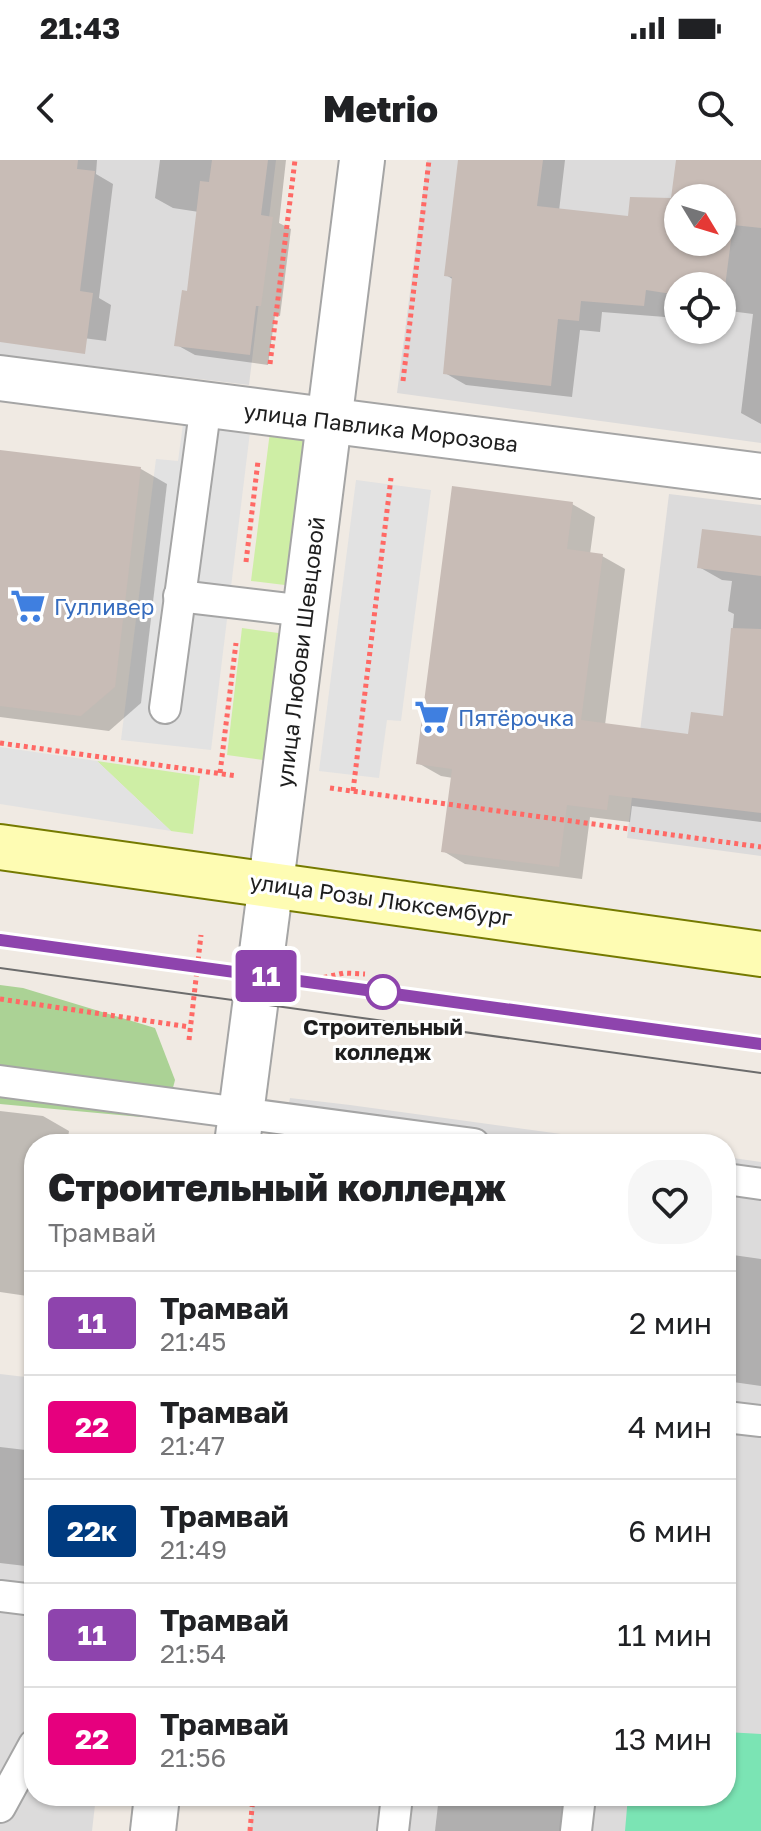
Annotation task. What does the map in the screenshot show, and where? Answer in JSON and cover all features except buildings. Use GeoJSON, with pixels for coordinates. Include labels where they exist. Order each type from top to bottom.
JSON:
{"type":"FeatureCollection","features":[{"type":"Feature","properties":{"kind":"main road","name":"улица Розы Люксембург"},"geometry":{"type":"LineString","coordinates":[[0,847],[761,954]]}},
{"type":"Feature","properties":{"kind":"street","name":"улица Любови Шевцовой"},"geometry":{"type":"LineString","coordinates":[[240,1129],[362,160]]}},
{"type":"Feature","properties":{"kind":"street","name":"улица Павлика Морозова"},"geometry":{"type":"LineString","coordinates":[[0,378],[761,476]]}},
{"type":"Feature","properties":{"kind":"street"},"geometry":{"type":"LineString","coordinates":[[153,1831],[156,1806]]}},
{"type":"Feature","properties":{"kind":"lane"},"geometry":{"type":"LineString","coordinates":[[165,708],[206,404]]}},
{"type":"Feature","properties":{"kind":"lane"},"geometry":{"type":"LineString","coordinates":[[179,596],[305,611]]}},
{"type":"Feature","properties":{"kind":"lane"},"geometry":{"type":"LineString","coordinates":[[0,1081],[240,1129],[318,1134]]}},
{"type":"Feature","properties":{"kind":"lane"},"geometry":{"type":"LineString","coordinates":[[736,1180],[761,1184]]}},
{"type":"Feature","properties":{"kind":"lane"},"geometry":{"type":"LineString","coordinates":[[736,1418],[761,1421]]}},
{"type":"Feature","properties":{"kind":"lane"},"geometry":{"type":"LineString","coordinates":[[0,1596],[24,1599]]}},
{"type":"Feature","properties":{"kind":"lane"},"geometry":{"type":"LineString","coordinates":[[0,1807],[24,1763]]}},
{"type":"Feature","properties":{"kind":"lane"},"geometry":{"type":"LineString","coordinates":[[393,1831],[396,1806]]}},
{"type":"Feature","properties":{"kind":"lane"},"geometry":{"type":"LineString","coordinates":[[576,1831],[579,1806]]}},
{"type":"Feature","properties":{"kind":"path"},"geometry":{"type":"LineString","coordinates":[[220,773],[295,160]]}},
{"type":"Feature","properties":{"kind":"path"},"geometry":{"type":"LineString","coordinates":[[0,743],[761,847]]}},
{"type":"Feature","properties":{"kind":"path"},"geometry":{"type":"LineString","coordinates":[[189,1040],[201,935]]}},
{"type":"Feature","properties":{"kind":"path"},"geometry":{"type":"LineString","coordinates":[[344,973],[365,974]]}},
{"type":"Feature","properties":{"kind":"path"},"geometry":{"type":"LineString","coordinates":[[0,999],[190,1027]]}},
{"type":"Feature","properties":{"kind":"path"},"geometry":{"type":"LineString","coordinates":[[250,1831],[252,1806]]}},
{"type":"Feature","properties":{"kind":"shaded area"},"geometry":{"type":"Polygon","coordinates":[[[0,160],[276,160],[249,385],[0,355],[0,160]]]}},
{"type":"Feature","properties":{"kind":"shaded area"},"geometry":{"type":"Polygon","coordinates":[[[427,160],[761,160],[761,443],[397,393],[427,160]]]}},
{"type":"Feature","properties":{"kind":"shaded area"},"geometry":{"type":"Polygon","coordinates":[[[183,424],[250,432],[211,750],[121,740],[156,459],[178,461],[183,424]]]}},
{"type":"Feature","properties":{"kind":"shaded area"},"geometry":{"type":"Polygon","coordinates":[[[356,480],[431,490],[401,721],[387,720],[379,778],[319,771],[356,480]]]}},
{"type":"Feature","properties":{"kind":"shaded area"},"geometry":{"type":"Polygon","coordinates":[[[669,494],[761,505],[761,856],[627,838],[669,494]]]}},
{"type":"Feature","properties":{"kind":"shaded area"},"geometry":{"type":"Polygon","coordinates":[[[0,747],[97,761],[171,831],[0,804],[0,747]]]}},
{"type":"Feature","properties":{"kind":"shaded area"},"geometry":{"type":"Polygon","coordinates":[[[290,1098],[561,1134],[301,1134],[286,1119],[290,1098]]]}},
{"type":"Feature","properties":{"kind":"shaded area"},"geometry":{"type":"Polygon","coordinates":[[[736,1158],[761,1162],[761,1831],[250,1831],[252,1806],[736,1806],[736,1158]]]}},
{"type":"Feature","properties":{"kind":"shaded area"},"geometry":{"type":"Polygon","coordinates":[[[0,1374],[24,1377],[24,1806],[95,1806],[92,1831],[0,1831],[0,1374]]]}},
{"type":"Feature","properties":{"kind":"green space"},"geometry":{"type":"Polygon","coordinates":[[[271,424],[313,430],[293,586],[251,581],[271,424]]]}},
{"type":"Feature","properties":{"kind":"green space"},"geometry":{"type":"Polygon","coordinates":[[[242,628],[286,634],[270,761],[227,755],[242,628]]]}},
{"type":"Feature","properties":{"kind":"green space"},"geometry":{"type":"Polygon","coordinates":[[[97,761],[200,776],[193,834],[171,831],[97,761]]]}},
{"type":"Feature","properties":{"kind":"green space"},"geometry":{"type":"Polygon","coordinates":[[[0,985],[23,988],[155,1028],[175,1080],[168,1107],[141,1117],[0,1104],[0,985]]]}},
{"type":"Feature","properties":{"kind":"green space"},"geometry":{"type":"Polygon","coordinates":[[[736,1733],[761,1734],[761,1831],[625,1831],[627,1806],[736,1806],[736,1733]]]}},
{"type":"Feature","properties":{"kind":"tram line"},"geometry":{"type":"LineString","coordinates":[[0,940],[761,1044]]}},
{"type":"Feature","properties":{"kind":"tram line","name":"11"},"geometry":{"type":"LineString","coordinates":[[0,940],[761,1044]]}},
{"type":"Feature","properties":{"kind":"tram line"},"geometry":{"type":"LineString","coordinates":[[0,968],[761,1073]]}},
{"type":"Feature","properties":{"kind":"place","name":"Гулливер"},"geometry":{"type":"Point","coordinates":[28,606]}},
{"type":"Feature","properties":{"kind":"place","name":"Пятёрочка"},"geometry":{"type":"Point","coordinates":[432,717]}},
{"type":"Feature","properties":{"kind":"place","name":"Строительный колледж"},"geometry":{"type":"Point","coordinates":[383,992]}}]}
